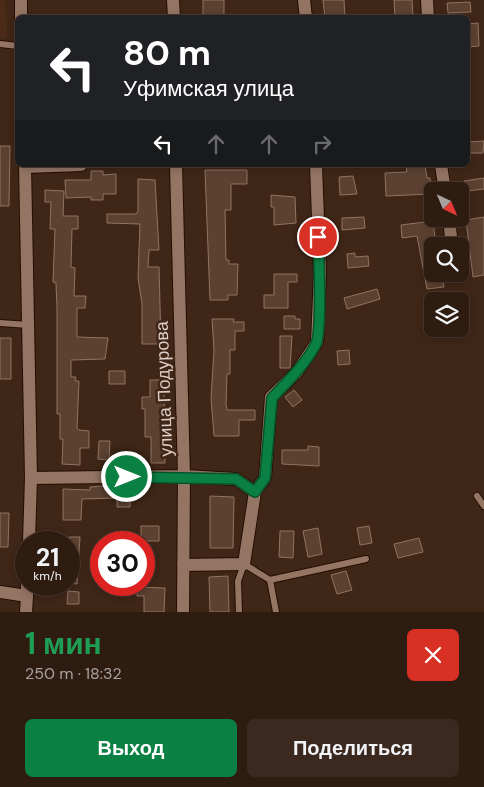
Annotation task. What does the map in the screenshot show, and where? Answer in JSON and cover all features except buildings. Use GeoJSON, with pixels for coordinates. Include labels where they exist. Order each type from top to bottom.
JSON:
{"type":"FeatureCollection","features":[{"type":"Feature","properties":{"kind":"street"},"geometry":{"type":"LineString","coordinates":[[21,0],[21,15]]}},
{"type":"Feature","properties":{"kind":"street"},"geometry":{"type":"LineString","coordinates":[[173,0],[174,15]]}},
{"type":"Feature","properties":{"kind":"street"},"geometry":{"type":"LineString","coordinates":[[304,0],[306,15]]}},
{"type":"Feature","properties":{"kind":"street"},"geometry":{"type":"LineString","coordinates":[[427,0],[428,15]]}},
{"type":"Feature","properties":{"kind":"street"},"geometry":{"type":"LineString","coordinates":[[25,167],[31,478],[29,531]]}},
{"type":"Feature","properties":{"kind":"street","name":"улица Подурова"},"geometry":{"type":"LineString","coordinates":[[176,167],[184,476],[182,612]]}},
{"type":"Feature","properties":{"kind":"street"},"geometry":{"type":"LineString","coordinates":[[183,565],[244,564],[255,492],[265,478],[272,398],[297,372],[317,342],[320,273],[316,167]]}},
{"type":"Feature","properties":{"kind":"street"},"geometry":{"type":"LineString","coordinates":[[441,167],[443,182]]}},
{"type":"Feature","properties":{"kind":"street"},"geometry":{"type":"LineString","coordinates":[[31,478],[184,476],[236,479],[255,492]]}},
{"type":"Feature","properties":{"kind":"street"},"geometry":{"type":"LineString","coordinates":[[0,592],[15,591]]}},
{"type":"Feature","properties":{"kind":"street"},"geometry":{"type":"LineString","coordinates":[[26,612],[27,596]]}},
{"type":"Feature","properties":{"kind":"lane"},"geometry":{"type":"LineString","coordinates":[[0,44],[15,46]]}},
{"type":"Feature","properties":{"kind":"lane"},"geometry":{"type":"LineString","coordinates":[[0,323],[29,324]]}},
{"type":"Feature","properties":{"kind":"lane"},"geometry":{"type":"LineString","coordinates":[[477,496],[484,506]]}},
{"type":"Feature","properties":{"kind":"lane"},"geometry":{"type":"LineString","coordinates":[[239,612],[238,581],[244,564],[270,580],[366,559]]}},
{"type":"Feature","properties":{"kind":"lane"},"geometry":{"type":"LineString","coordinates":[[270,580],[276,612]]}},
{"type":"Feature","properties":{"kind":"shaded area"},"geometry":{"type":"Polygon","coordinates":[[[0,0],[6,0],[7,38],[0,38],[0,0]]]}},
{"type":"Feature","properties":{"kind":"route"},"geometry":{"type":"LineString","coordinates":[[127,477],[184,476],[236,479],[255,492],[265,478],[272,398],[297,372],[317,342],[320,273],[318,237]]}}]}
